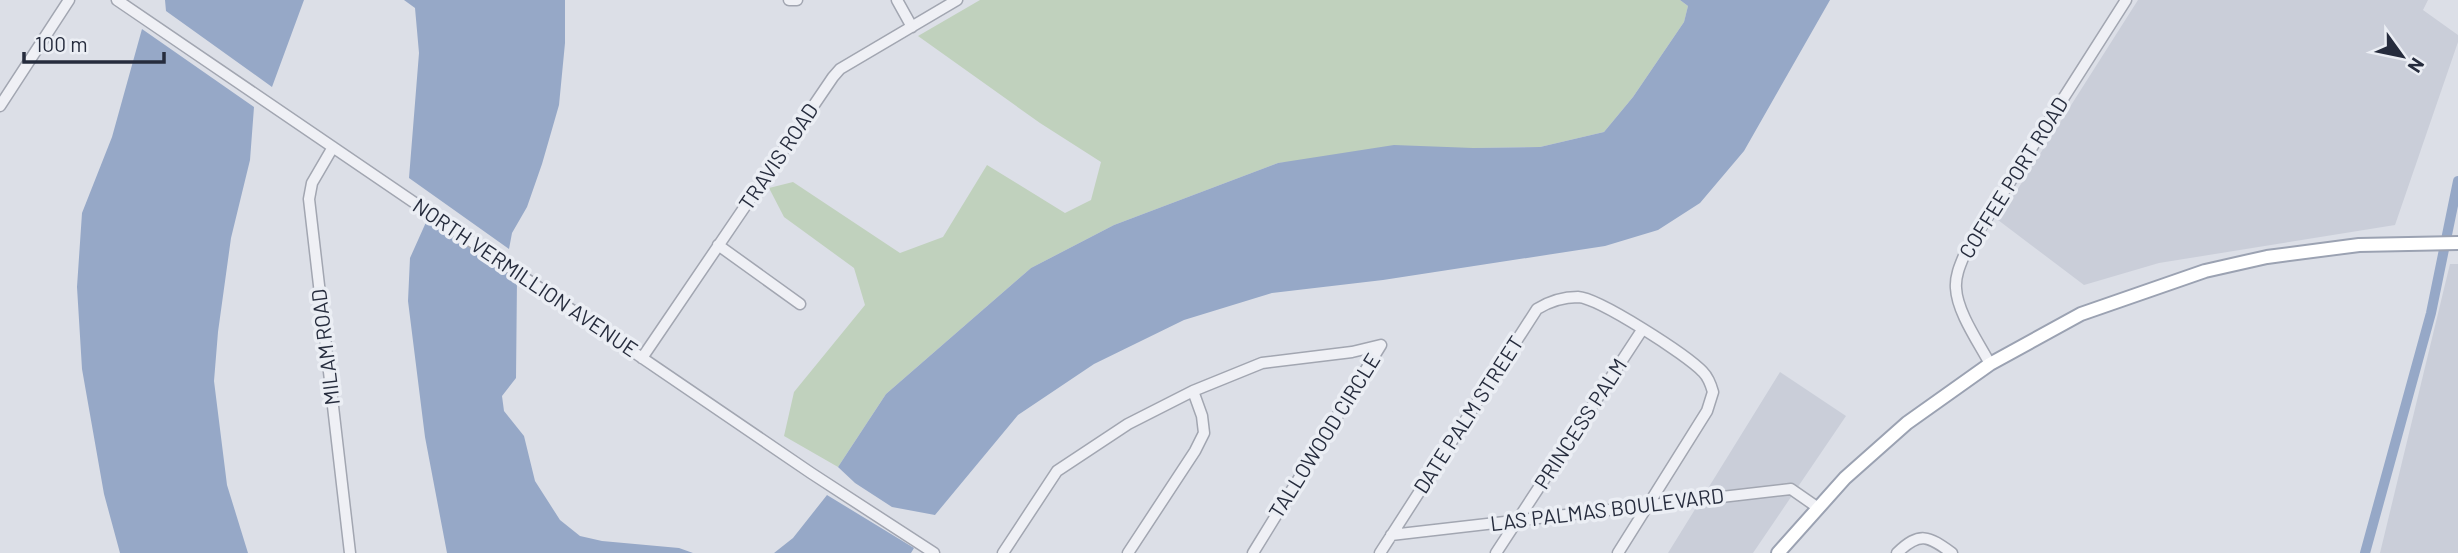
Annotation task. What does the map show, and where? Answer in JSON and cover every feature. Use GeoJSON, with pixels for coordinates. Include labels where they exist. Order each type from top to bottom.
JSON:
{"type":"FeatureCollection","features":[{"type":"Feature","properties":{"kind":"main road"},"geometry":{"type":"LineString","coordinates":[[1778,553],[1845,478],[1907,424],[1990,364],[2081,314],[2205,271],[2310,251],[2359,245],[2458,243]]}},
{"type":"Feature","properties":{"kind":"street"},"geometry":{"type":"LineString","coordinates":[[0,106],[69,0]]}},
{"type":"Feature","properties":{"kind":"street","name":"NORTH VERMILLION AVENUE"},"geometry":{"type":"LineString","coordinates":[[117,0],[642,358],[934,553]]}},
{"type":"Feature","properties":{"kind":"street"},"geometry":{"type":"LineString","coordinates":[[789,0],[797,0]]}},
{"type":"Feature","properties":{"kind":"street"},"geometry":{"type":"LineString","coordinates":[[897,0],[912,27]]}},
{"type":"Feature","properties":{"kind":"street","name":"TRAVIS ROAD"},"geometry":{"type":"LineString","coordinates":[[642,358],[840,69],[957,0]]}},
{"type":"Feature","properties":{"kind":"street","name":"COFFEE PORT ROAD"},"geometry":{"type":"LineString","coordinates":[[1990,364],[1960,305],[1955,288],[1958,270],[1966,251],[2126,0]]}},
{"type":"Feature","properties":{"kind":"street","name":"MILAM ROAD"},"geometry":{"type":"LineString","coordinates":[[333,147],[312,183],[309,200],[350,553]]}},
{"type":"Feature","properties":{"kind":"street"},"geometry":{"type":"LineString","coordinates":[[718,245],[800,304]]}},
{"type":"Feature","properties":{"kind":"street","name":"DATE PALM STREET"},"geometry":{"type":"LineString","coordinates":[[1380,553],[1537,309],[1551,300],[1579,297],[1596,301],[1642,330]]}},
{"type":"Feature","properties":{"kind":"street"},"geometry":{"type":"LineString","coordinates":[[1618,553],[1707,411],[1713,392],[1705,374],[1682,355],[1642,330]]}},
{"type":"Feature","properties":{"kind":"street","name":"PRINCESS PALM"},"geometry":{"type":"LineString","coordinates":[[1496,553],[1642,330]]}},
{"type":"Feature","properties":{"kind":"street","name":"TALLOWOOD CIRCLE"},"geometry":{"type":"LineString","coordinates":[[1003,553],[1056,471],[1128,424],[1193,391],[1262,363],[1352,352],[1381,345],[1253,553]]}},
{"type":"Feature","properties":{"kind":"street"},"geometry":{"type":"LineString","coordinates":[[1128,553],[1204,433],[1202,416],[1193,391]]}},
{"type":"Feature","properties":{"kind":"street","name":"LAS PALMAS BOULEVARD"},"geometry":{"type":"LineString","coordinates":[[1391,535],[1791,489],[1817,507]]}},
{"type":"Feature","properties":{"kind":"street"},"geometry":{"type":"LineString","coordinates":[[1897,553],[1908,542],[1925,538],[1933,540],[1952,553]]}},
{"type":"Feature","properties":{"kind":"shaded area"},"geometry":{"type":"Polygon","coordinates":[[[2138,0],[2428,0],[2423,10],[2458,35],[2458,42],[2395,225],[2159,263],[2084,285],[1998,220],[2138,0]]]}},
{"type":"Feature","properties":{"kind":"shaded area"},"geometry":{"type":"Polygon","coordinates":[[[2450,264],[2458,264],[2458,553],[2380,553],[2450,264]]]}},
{"type":"Feature","properties":{"kind":"shaded area"},"geometry":{"type":"Polygon","coordinates":[[[1780,372],[1846,416],[1753,553],[1668,553],[1780,372]]]}},
{"type":"Feature","properties":{"kind":"green space"},"geometry":{"type":"Polygon","coordinates":[[[980,0],[1680,0],[1688,6],[1684,22],[1633,97],[1604,132],[1540,147],[1473,148],[1278,163],[1114,225],[1031,268],[886,394],[838,467],[784,436],[794,392],[865,305],[854,268],[784,217],[769,188],[793,182],[900,253],[943,237],[987,165],[1065,213],[1091,200],[1101,162],[1040,123],[918,36],[980,0]]]}},
{"type":"Feature","properties":{"kind":"water"},"geometry":{"type":"Polygon","coordinates":[[[165,0],[304,0],[272,87],[166,11],[165,0]]]}},
{"type":"Feature","properties":{"kind":"water"},"geometry":{"type":"Polygon","coordinates":[[[404,0],[565,0],[565,43],[559,105],[542,164],[527,207],[512,233],[509,249],[409,178],[419,53],[415,8],[404,0]]]}},
{"type":"Feature","properties":{"kind":"water"},"geometry":{"type":"Polygon","coordinates":[[[1680,0],[1830,0],[1744,151],[1700,203],[1658,230],[1605,246],[1383,280],[1272,293],[1184,320],[1094,364],[1018,415],[935,515],[892,507],[855,483],[838,467],[886,394],[1031,268],[1114,225],[1278,163],[1394,145],[1540,147],[1604,132],[1633,97],[1684,22],[1688,6],[1680,0]]]}},
{"type":"Feature","properties":{"kind":"water"},"geometry":{"type":"Polygon","coordinates":[[[142,29],[254,107],[250,160],[231,238],[214,381],[227,485],[248,553],[120,553],[104,494],[82,369],[77,287],[82,213],[112,137],[142,29]]]}},
{"type":"Feature","properties":{"kind":"water"},"geometry":{"type":"Polygon","coordinates":[[[427,220],[517,279],[516,378],[502,396],[504,411],[524,436],[535,481],[560,520],[580,536],[602,541],[679,548],[693,553],[447,553],[425,437],[408,301],[410,258],[427,220]]]}},
{"type":"Feature","properties":{"kind":"water"},"geometry":{"type":"Polygon","coordinates":[[[827,495],[914,548],[911,553],[774,553],[793,538],[827,495]]]}},
{"type":"Feature","properties":{"kind":"waterway"},"geometry":{"type":"LineString","coordinates":[[2365,553],[2431,313],[2458,181]]}}]}
